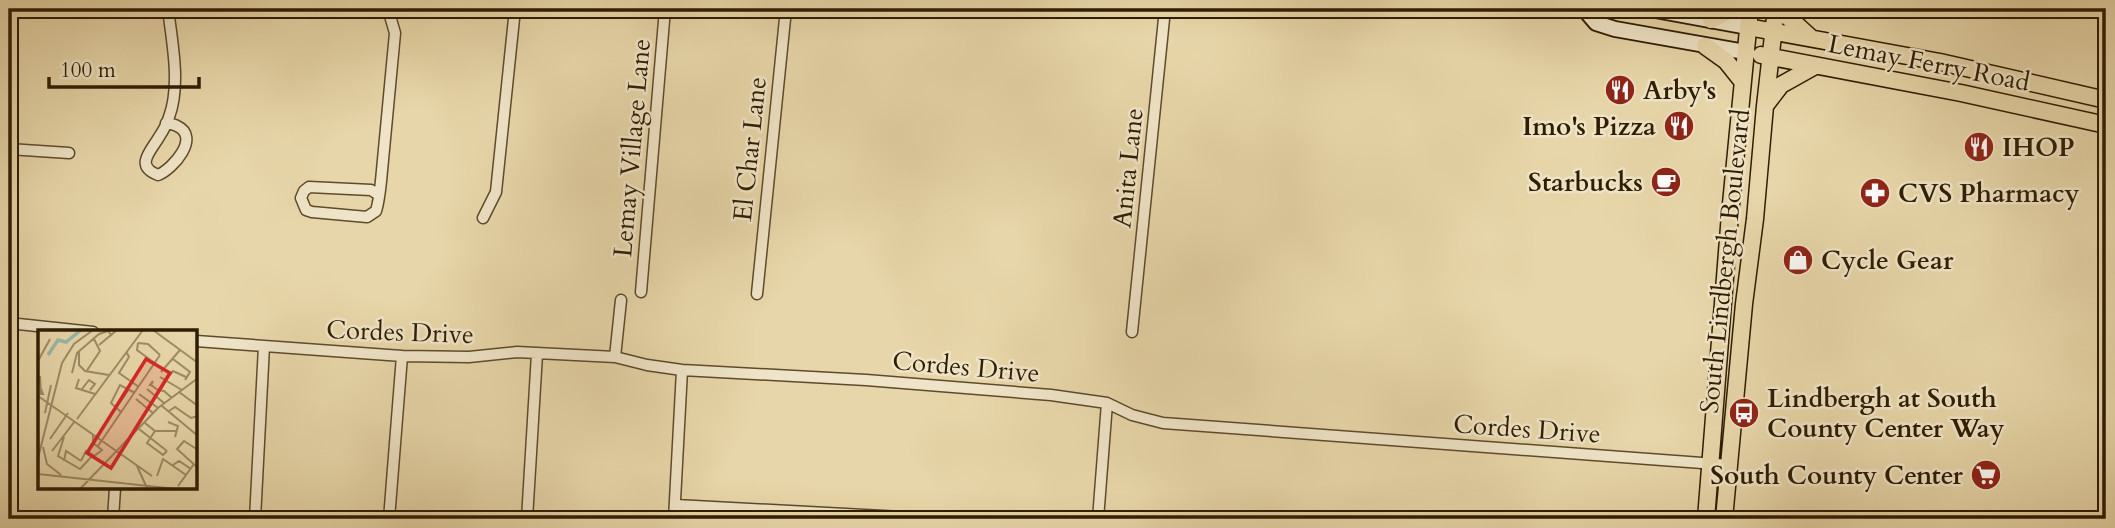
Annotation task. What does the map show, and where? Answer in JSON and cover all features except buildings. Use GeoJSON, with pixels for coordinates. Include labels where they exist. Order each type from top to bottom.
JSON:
{"type":"FeatureCollection","features":[{"type":"Feature","properties":{"kind":"main road","name":"Lemay Ferry Road"},"geometry":{"type":"LineString","coordinates":[[1584,9],[1596,23],[1704,46],[1961,93],[2106,125]]}},
{"type":"Feature","properties":{"kind":"main road","name":"Lemay Ferry Road"},"geometry":{"type":"LineString","coordinates":[[1650,9],[1940,62],[2106,100]]}},
{"type":"Feature","properties":{"kind":"main road"},"geometry":{"type":"LineString","coordinates":[[1711,20],[1732,9]]}},
{"type":"Feature","properties":{"kind":"main road","name":"South Lindbergh Boulevard"},"geometry":{"type":"LineString","coordinates":[[1706,519],[1750,9]]}},
{"type":"Feature","properties":{"kind":"main road","name":"South Lindbergh Boulevard"},"geometry":{"type":"LineString","coordinates":[[1724,519],[1776,9]]}},
{"type":"Feature","properties":{"kind":"main road"},"geometry":{"type":"LineString","coordinates":[[1783,9],[1811,39]]}},
{"type":"Feature","properties":{"kind":"main road"},"geometry":{"type":"LineString","coordinates":[[1704,46],[1726,61],[1742,81]]}},
{"type":"Feature","properties":{"kind":"main road"},"geometry":{"type":"LineString","coordinates":[[1765,106],[1781,85],[1815,66]]}},
{"type":"Feature","properties":{"kind":"street"},"geometry":{"type":"LineString","coordinates":[[166,123],[179,126],[187,142],[176,163],[167,172],[158,175],[150,172],[146,158],[166,123],[173,101],[174,80],[168,9]]}},
{"type":"Feature","properties":{"kind":"street"},"geometry":{"type":"LineString","coordinates":[[379,195],[371,190],[309,187],[302,198],[306,209],[312,212],[366,217],[376,211],[379,195],[395,33],[388,9]]}},
{"type":"Feature","properties":{"kind":"street"},"geometry":{"type":"LineString","coordinates":[[483,218],[496,192],[515,9]]}},
{"type":"Feature","properties":{"kind":"street","name":"Lemay Village Lane"},"geometry":{"type":"LineString","coordinates":[[641,292],[665,9]]}},
{"type":"Feature","properties":{"kind":"street","name":"El Char Lane"},"geometry":{"type":"LineString","coordinates":[[757,294],[786,9]]}},
{"type":"Feature","properties":{"kind":"street","name":"Anita Lane"},"geometry":{"type":"LineString","coordinates":[[1132,332],[1165,9]]}},
{"type":"Feature","properties":{"kind":"street"},"geometry":{"type":"LineString","coordinates":[[9,149],[69,153]]}},
{"type":"Feature","properties":{"kind":"street"},"geometry":{"type":"LineString","coordinates":[[615,357],[621,300]]}},
{"type":"Feature","properties":{"kind":"street"},"geometry":{"type":"LineString","coordinates":[[9,323],[74,330]]}},
{"type":"Feature","properties":{"kind":"street","name":"Cordes Drive"},"geometry":{"type":"LineString","coordinates":[[198,341],[402,356],[469,357],[517,352],[615,357],[682,370],[866,380],[1051,395],[1107,403],[1132,415],[1163,423],[1729,465]]}},
{"type":"Feature","properties":{"kind":"street"},"geometry":{"type":"LineString","coordinates":[[256,519],[264,346]]}},
{"type":"Feature","properties":{"kind":"street"},"geometry":{"type":"LineString","coordinates":[[527,519],[537,354]]}},
{"type":"Feature","properties":{"kind":"street"},"geometry":{"type":"LineString","coordinates":[[389,519],[402,356]]}},
{"type":"Feature","properties":{"kind":"street"},"geometry":{"type":"LineString","coordinates":[[674,519],[682,370]]}},
{"type":"Feature","properties":{"kind":"street"},"geometry":{"type":"LineString","coordinates":[[1098,519],[1107,403]]}},
{"type":"Feature","properties":{"kind":"street"},"geometry":{"type":"LineString","coordinates":[[113,519],[115,490]]}},
{"type":"Feature","properties":{"kind":"street"},"geometry":{"type":"LineString","coordinates":[[676,505],[940,519]]}},
{"type":"Feature","properties":{"kind":"place","name":"Arby's"},"geometry":{"type":"Point","coordinates":[1620,90]}},
{"type":"Feature","properties":{"kind":"place","name":"Imo's Pizza"},"geometry":{"type":"Point","coordinates":[1679,126]}},
{"type":"Feature","properties":{"kind":"place","name":"IHOP"},"geometry":{"type":"Point","coordinates":[1979,147]}},
{"type":"Feature","properties":{"kind":"place","name":"Starbucks"},"geometry":{"type":"Point","coordinates":[1666,182]}},
{"type":"Feature","properties":{"kind":"place","name":"CVS Pharmacy"},"geometry":{"type":"Point","coordinates":[1875,193]}},
{"type":"Feature","properties":{"kind":"place","name":"Cycle Gear"},"geometry":{"type":"Point","coordinates":[1798,260]}},
{"type":"Feature","properties":{"kind":"place","name":"Lindbergh at South County Center Way"},"geometry":{"type":"Point","coordinates":[1744,413]}},
{"type":"Feature","properties":{"kind":"place","name":"South County Center"},"geometry":{"type":"Point","coordinates":[1986,475]}}]}
